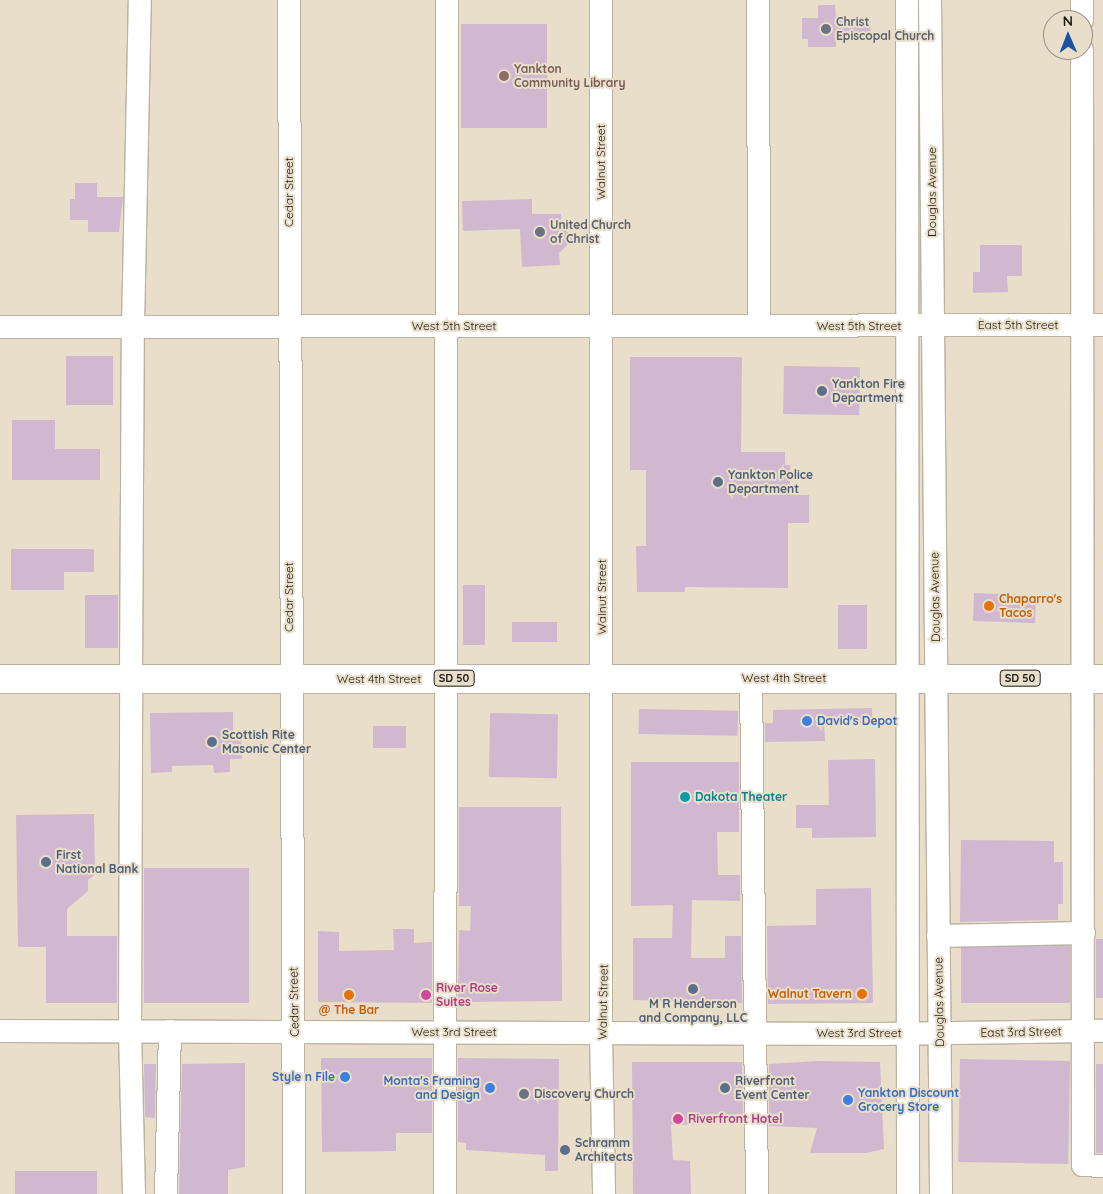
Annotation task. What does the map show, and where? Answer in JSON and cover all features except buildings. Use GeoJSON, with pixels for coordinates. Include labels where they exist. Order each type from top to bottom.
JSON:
{"type":"FeatureCollection","features":[{"type":"Feature","properties":{"kind":"highway","name":"SD 50"},"geometry":{"type":"LineString","coordinates":[[908,678],[1093,679]]}},
{"type":"Feature","properties":{"kind":"highway","name":"West 4th Street"},"geometry":{"type":"LineString","coordinates":[[0,679],[908,678]]}},
{"type":"Feature","properties":{"kind":"street"},"geometry":{"type":"LineString","coordinates":[[134,1194],[130,1031],[131,679],[133,327],[140,0]]}},
{"type":"Feature","properties":{"kind":"street","name":"Cedar Street"},"geometry":{"type":"LineString","coordinates":[[289,0],[290,678],[295,1032],[294,1194]]}},
{"type":"Feature","properties":{"kind":"street"},"geometry":{"type":"LineString","coordinates":[[445,1194],[443,1032],[447,0]]}},
{"type":"Feature","properties":{"kind":"street","name":"Walnut Street"},"geometry":{"type":"LineString","coordinates":[[601,0],[601,1033],[604,1194]]}},
{"type":"Feature","properties":{"kind":"street"},"geometry":{"type":"LineString","coordinates":[[758,0],[759,326]]}},
{"type":"Feature","properties":{"kind":"street","name":"Douglas Avenue"},"geometry":{"type":"LineString","coordinates":[[907,0],[908,1194]]}},
{"type":"Feature","properties":{"kind":"street","name":"Douglas Avenue"},"geometry":{"type":"LineString","coordinates":[[930,0],[941,1194]]}},
{"type":"Feature","properties":{"kind":"street"},"geometry":{"type":"LineString","coordinates":[[1082,60],[1093,325],[1093,679],[1084,932],[1094,1031],[1082,1165],[1103,1166]]}},
{"type":"Feature","properties":{"kind":"street","name":"East 5th Street"},"geometry":{"type":"LineString","coordinates":[[908,326],[1093,325]]}},
{"type":"Feature","properties":{"kind":"street","name":"West 5th Street"},"geometry":{"type":"LineString","coordinates":[[0,327],[908,326]]}},
{"type":"Feature","properties":{"kind":"street"},"geometry":{"type":"LineString","coordinates":[[751,678],[757,1194]]}},
{"type":"Feature","properties":{"kind":"street"},"geometry":{"type":"LineString","coordinates":[[938,936],[1084,932]]}},
{"type":"Feature","properties":{"kind":"street","name":"West 3rd Street"},"geometry":{"type":"LineString","coordinates":[[0,1031],[908,1033]]}},
{"type":"Feature","properties":{"kind":"street"},"geometry":{"type":"LineString","coordinates":[[166,1194],[170,1031]]}},
{"type":"Feature","properties":{"kind":"street","name":"East 3rd Street"},"geometry":{"type":"LineString","coordinates":[[908,1033],[1094,1031]]}},
{"type":"Feature","properties":{"kind":"place","name":"Christ Episcopal Church"},"geometry":{"type":"Point","coordinates":[826,29]}},
{"type":"Feature","properties":{"kind":"place","name":"Yankton Community Library"},"geometry":{"type":"Point","coordinates":[504,76]}},
{"type":"Feature","properties":{"kind":"place","name":"United Church of Christ"},"geometry":{"type":"Point","coordinates":[540,232]}},
{"type":"Feature","properties":{"kind":"place","name":"Yankton Fire Department"},"geometry":{"type":"Point","coordinates":[822,391]}},
{"type":"Feature","properties":{"kind":"place","name":"Yankton Police Department"},"geometry":{"type":"Point","coordinates":[718,482]}},
{"type":"Feature","properties":{"kind":"place","name":"Chaparro's Tacos"},"geometry":{"type":"Point","coordinates":[989,606]}},
{"type":"Feature","properties":{"kind":"place","name":"David's Depot"},"geometry":{"type":"Point","coordinates":[807,721]}},
{"type":"Feature","properties":{"kind":"place","name":"Scottish Rite Masonic Center"},"geometry":{"type":"Point","coordinates":[212,742]}},
{"type":"Feature","properties":{"kind":"place","name":"Dakota Theater"},"geometry":{"type":"Point","coordinates":[685,797]}},
{"type":"Feature","properties":{"kind":"place","name":"First National Bank"},"geometry":{"type":"Point","coordinates":[46,862]}},
{"type":"Feature","properties":{"kind":"place","name":"M R Henderson and Company, LLC"},"geometry":{"type":"Point","coordinates":[693,989]}},
{"type":"Feature","properties":{"kind":"place","name":"Walnut Tavern"},"geometry":{"type":"Point","coordinates":[862,994]}},
{"type":"Feature","properties":{"kind":"place","name":"@ The Bar"},"geometry":{"type":"Point","coordinates":[349,995]}},
{"type":"Feature","properties":{"kind":"place","name":"River Rose Suites"},"geometry":{"type":"Point","coordinates":[426,995]}},
{"type":"Feature","properties":{"kind":"place","name":"Style n File"},"geometry":{"type":"Point","coordinates":[345,1077]}},
{"type":"Feature","properties":{"kind":"place","name":"Monta's Framing and Design"},"geometry":{"type":"Point","coordinates":[490,1088]}},
{"type":"Feature","properties":{"kind":"place","name":"Riverfront Event Center"},"geometry":{"type":"Point","coordinates":[725,1088]}},
{"type":"Feature","properties":{"kind":"place","name":"Discovery Church"},"geometry":{"type":"Point","coordinates":[524,1094]}},
{"type":"Feature","properties":{"kind":"place","name":"Yankton Discount Grocery Store"},"geometry":{"type":"Point","coordinates":[848,1100]}},
{"type":"Feature","properties":{"kind":"place","name":"Riverfront Hotel"},"geometry":{"type":"Point","coordinates":[678,1119]}},
{"type":"Feature","properties":{"kind":"place","name":"Schramm Architects"},"geometry":{"type":"Point","coordinates":[565,1150]}}]}
